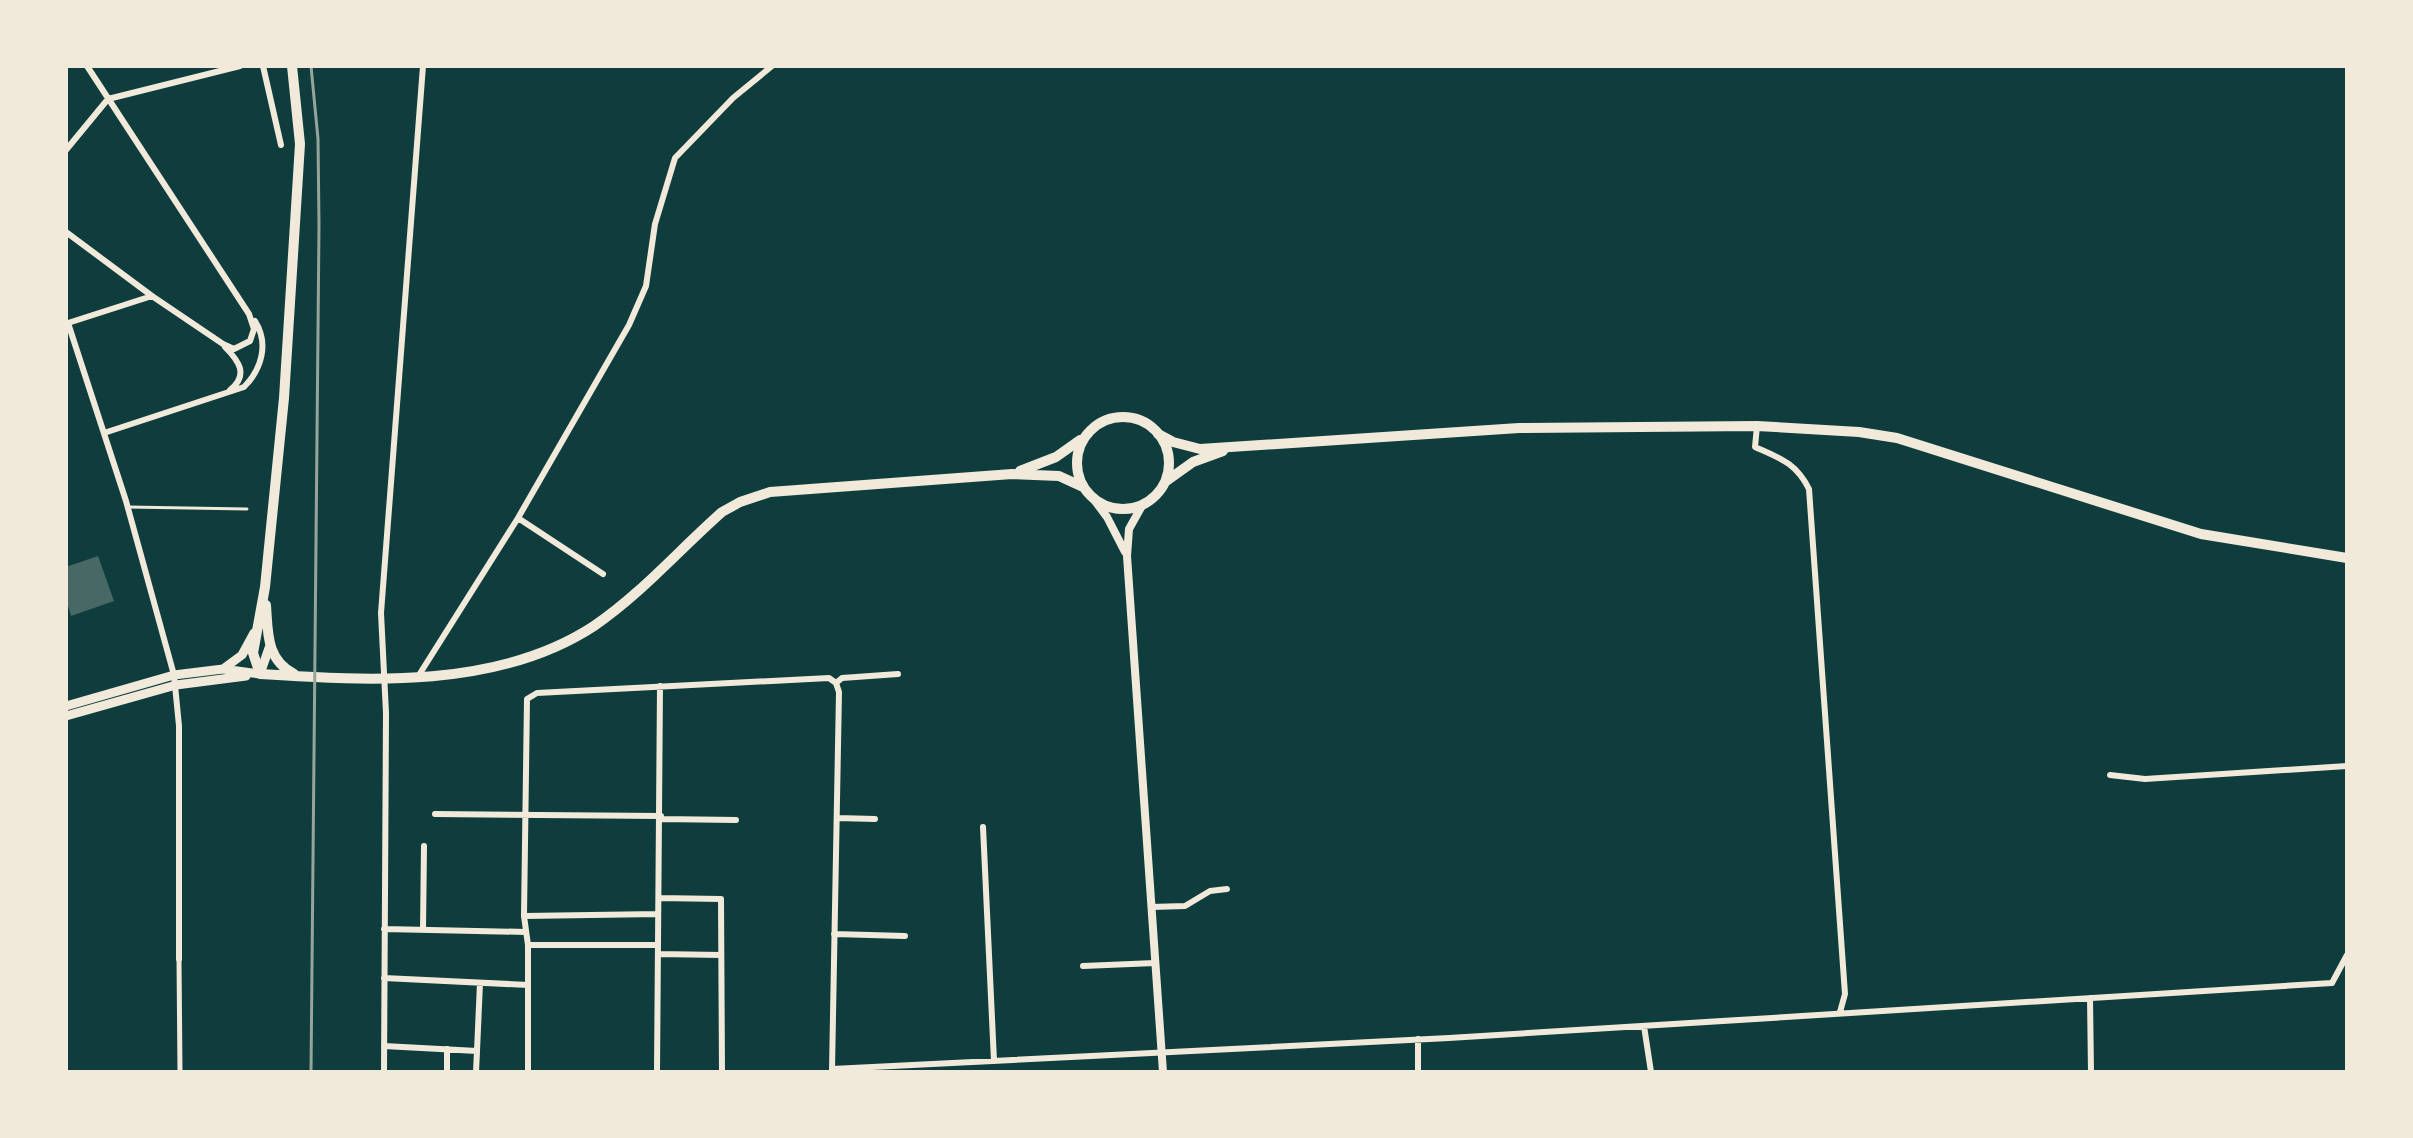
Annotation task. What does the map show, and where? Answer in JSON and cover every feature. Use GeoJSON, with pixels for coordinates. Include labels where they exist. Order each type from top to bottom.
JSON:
{"type":"FeatureCollection","features":[{"type":"Feature","properties":{"kind":"main road"},"geometry":{"type":"LineString","coordinates":[[260,674],[253,653],[265,587],[284,398],[300,144],[292,66]]}},
{"type":"Feature","properties":{"kind":"main road"},"geometry":{"type":"LineString","coordinates":[[1012,474],[1056,457],[1103,421],[1122,417],[1139,420],[1158,434],[1189,448],[1519,428],[1757,426],[1859,432],[1897,438],[2201,534],[2347,558]]}},
{"type":"Feature","properties":{"kind":"main road"},"geometry":{"type":"LineString","coordinates":[[66,706],[223,669],[299,677],[384,678],[467,673],[496,668],[557,647],[611,613],[722,512],[752,497],[788,489],[1012,474],[1059,476],[1083,487],[1092,497],[1115,509],[1131,509],[1157,495],[1165,482],[1169,464],[1158,434]]}},
{"type":"Feature","properties":{"kind":"main road"},"geometry":{"type":"LineString","coordinates":[[1083,487],[1077,463],[1085,437]]}},
{"type":"Feature","properties":{"kind":"main road"},"geometry":{"type":"LineString","coordinates":[[1165,482],[1193,462],[1236,447]]}},
{"type":"Feature","properties":{"kind":"main road"},"geometry":{"type":"LineString","coordinates":[[260,674],[269,648],[265,587]]}},
{"type":"Feature","properties":{"kind":"main road"},"geometry":{"type":"LineString","coordinates":[[223,669],[242,655],[251,640],[265,587]]}},
{"type":"Feature","properties":{"kind":"main road"},"geometry":{"type":"LineString","coordinates":[[269,648],[285,669],[299,677]]}},
{"type":"Feature","properties":{"kind":"main road"},"geometry":{"type":"LineString","coordinates":[[66,716],[175,680],[260,674]]}},
{"type":"Feature","properties":{"kind":"street"},"geometry":{"type":"LineString","coordinates":[[87,66],[262,336],[261,360],[255,375],[244,387],[104,433]]}},
{"type":"Feature","properties":{"kind":"street"},"geometry":{"type":"LineString","coordinates":[[66,150],[108,99],[240,66]]}},
{"type":"Feature","properties":{"kind":"street"},"geometry":{"type":"LineString","coordinates":[[263,66],[281,145]]}},
{"type":"Feature","properties":{"kind":"street"},"geometry":{"type":"LineString","coordinates":[[384,1072],[386,713],[381,613],[423,66]]}},
{"type":"Feature","properties":{"kind":"street"},"geometry":{"type":"LineString","coordinates":[[419,675],[518,518],[629,325],[646,286],[655,224],[675,158],[733,98],[772,66]]}},
{"type":"Feature","properties":{"kind":"street"},"geometry":{"type":"LineString","coordinates":[[66,232],[152,296],[234,349],[246,345],[254,329],[249,314]]}},
{"type":"Feature","properties":{"kind":"street"},"geometry":{"type":"LineString","coordinates":[[152,296],[67,324],[128,507],[175,680],[179,740],[180,1072]]}},
{"type":"Feature","properties":{"kind":"street"},"geometry":{"type":"LineString","coordinates":[[220,395],[236,385],[241,372],[236,358],[223,344]]}},
{"type":"Feature","properties":{"kind":"street"},"geometry":{"type":"LineString","coordinates":[[1757,426],[1755,447],[1800,471],[1809,489],[1845,994],[1840,1012]]}},
{"type":"Feature","properties":{"kind":"street"},"geometry":{"type":"LineString","coordinates":[[1092,497],[1107,517],[1127,556]]}},
{"type":"Feature","properties":{"kind":"street"},"geometry":{"type":"LineString","coordinates":[[1143,504],[1129,529],[1127,556],[1163,1072]]}},
{"type":"Feature","properties":{"kind":"street"},"geometry":{"type":"LineString","coordinates":[[518,518],[603,574]]}},
{"type":"Feature","properties":{"kind":"street"},"geometry":{"type":"LineString","coordinates":[[836,683],[842,678],[898,674]]}},
{"type":"Feature","properties":{"kind":"street"},"geometry":{"type":"LineString","coordinates":[[528,1072],[528,945],[524,916],[527,816],[525,714],[527,699],[537,693],[829,678],[836,683],[839,692],[832,1071],[1644,1026],[2332,983],[2347,955]]}},
{"type":"Feature","properties":{"kind":"street"},"geometry":{"type":"LineString","coordinates":[[657,1072],[660,686]]}},
{"type":"Feature","properties":{"kind":"street"},"geometry":{"type":"LineString","coordinates":[[2110,775],[2145,779],[2347,766]]}},
{"type":"Feature","properties":{"kind":"street"},"geometry":{"type":"LineString","coordinates":[[435,814],[736,820]]}},
{"type":"Feature","properties":{"kind":"street"},"geometry":{"type":"LineString","coordinates":[[837,818],[875,819]]}},
{"type":"Feature","properties":{"kind":"street"},"geometry":{"type":"LineString","coordinates":[[983,827],[994,1061]]}},
{"type":"Feature","properties":{"kind":"street"},"geometry":{"type":"LineString","coordinates":[[423,930],[424,846]]}},
{"type":"Feature","properties":{"kind":"street"},"geometry":{"type":"LineString","coordinates":[[1151,907],[1185,906],[1210,891],[1227,889]]}},
{"type":"Feature","properties":{"kind":"street"},"geometry":{"type":"LineString","coordinates":[[659,898],[721,899],[722,1072]]}},
{"type":"Feature","properties":{"kind":"street"},"geometry":{"type":"LineString","coordinates":[[524,916],[658,914]]}},
{"type":"Feature","properties":{"kind":"street"},"geometry":{"type":"LineString","coordinates":[[384,929],[526,932]]}},
{"type":"Feature","properties":{"kind":"street"},"geometry":{"type":"LineString","coordinates":[[834,934],[905,936]]}},
{"type":"Feature","properties":{"kind":"street"},"geometry":{"type":"LineString","coordinates":[[528,945],[721,955]]}},
{"type":"Feature","properties":{"kind":"street"},"geometry":{"type":"LineString","coordinates":[[1083,966],[1155,963]]}},
{"type":"Feature","properties":{"kind":"street"},"geometry":{"type":"LineString","coordinates":[[384,978],[528,985]]}},
{"type":"Feature","properties":{"kind":"street"},"geometry":{"type":"LineString","coordinates":[[476,1072],[480,983]]}},
{"type":"Feature","properties":{"kind":"street"},"geometry":{"type":"LineString","coordinates":[[2090,998],[2091,1072]]}},
{"type":"Feature","properties":{"kind":"street"},"geometry":{"type":"LineString","coordinates":[[1644,1026],[1651,1072]]}},
{"type":"Feature","properties":{"kind":"street"},"geometry":{"type":"LineString","coordinates":[[1418,1039],[1418,1072]]}},
{"type":"Feature","properties":{"kind":"street"},"geometry":{"type":"LineString","coordinates":[[384,1046],[477,1051]]}},
{"type":"Feature","properties":{"kind":"street"},"geometry":{"type":"LineString","coordinates":[[447,1049],[447,1072]]}},
{"type":"Feature","properties":{"kind":"lane"},"geometry":{"type":"LineString","coordinates":[[128,507],[247,509]]}},
{"type":"Feature","properties":{"kind":"building"},"geometry":{"type":"Polygon","coordinates":[[[98,556],[114,601],[71,616],[66,599],[66,567],[98,556]]]}},
{"type":"Feature","properties":{"kind":"railway"},"geometry":{"type":"LineString","coordinates":[[311,66],[318,139],[319,225],[311,1072]]}}]}
